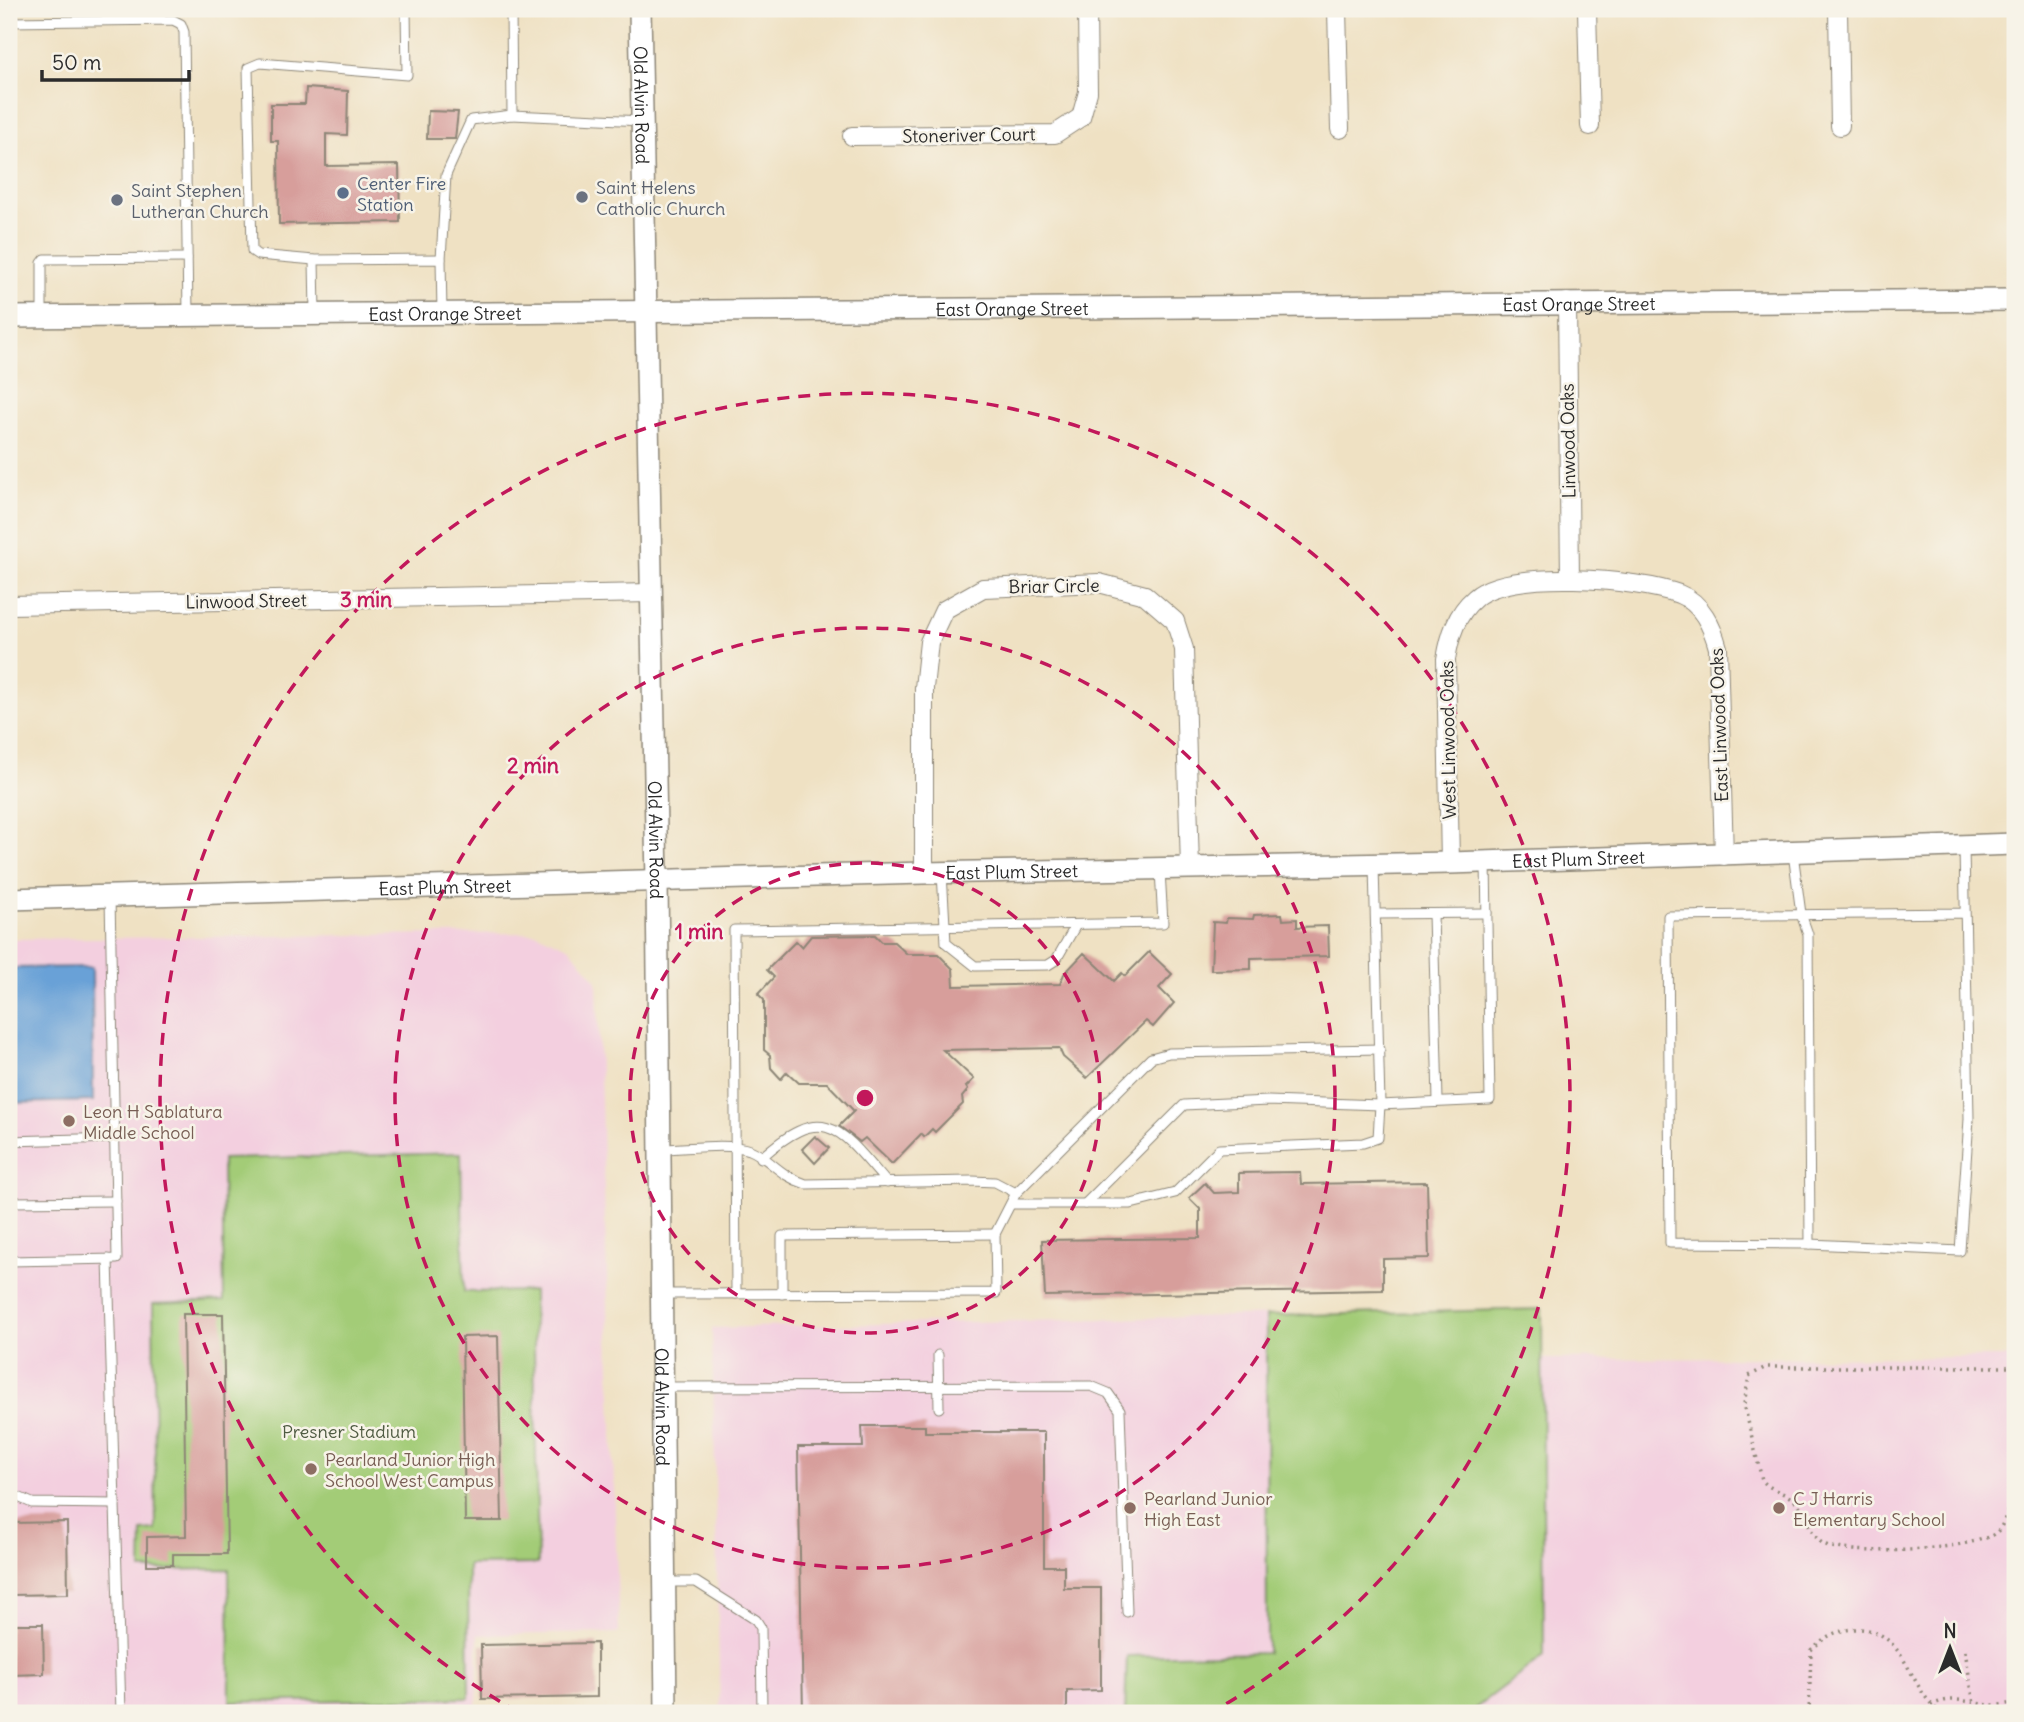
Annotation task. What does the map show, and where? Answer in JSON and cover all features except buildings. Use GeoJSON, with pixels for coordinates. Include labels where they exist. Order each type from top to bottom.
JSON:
{"type":"FeatureCollection","features":[{"type":"Feature","properties":{"kind":"street","name":"Old Alvin Road"},"geometry":{"type":"LineString","coordinates":[[640,9],[657,881],[666,1713]]}},
{"type":"Feature","properties":{"kind":"street","name":"Stoneriver Court"},"geometry":{"type":"LineString","coordinates":[[852,136],[1055,134],[1081,117],[1088,92],[1087,9]]}},
{"type":"Feature","properties":{"kind":"street"},"geometry":{"type":"LineString","coordinates":[[1337,9],[1340,129]]}},
{"type":"Feature","properties":{"kind":"street"},"geometry":{"type":"LineString","coordinates":[[1587,9],[1590,126]]}},
{"type":"Feature","properties":{"kind":"street"},"geometry":{"type":"LineString","coordinates":[[1838,9],[1840,126]]}},
{"type":"Feature","properties":{"kind":"street","name":"East Orange Street"},"geometry":{"type":"LineString","coordinates":[[9,317],[2015,300]]}},
{"type":"Feature","properties":{"kind":"street","name":"Linwood Oaks"},"geometry":{"type":"LineString","coordinates":[[1567,302],[1570,579]]}},
{"type":"Feature","properties":{"kind":"street","name":"East Linwood Oaks"},"geometry":{"type":"LineString","coordinates":[[1570,579],[1626,584],[1680,594],[1700,609],[1712,627],[1718,648],[1724,856]]}},
{"type":"Feature","properties":{"kind":"street","name":"West Linwood Oaks"},"geometry":{"type":"LineString","coordinates":[[1450,863],[1446,659],[1458,619],[1475,597],[1493,588],[1519,580],[1570,579]]}},
{"type":"Feature","properties":{"kind":"street","name":"Briar Circle"},"geometry":{"type":"LineString","coordinates":[[933,873],[924,688],[929,642],[944,610],[983,588],[1099,583],[1145,594],[1175,621],[1181,639],[1190,869]]}},
{"type":"Feature","properties":{"kind":"street","name":"Linwood Street"},"geometry":{"type":"LineString","coordinates":[[9,605],[652,593]]}},
{"type":"Feature","properties":{"kind":"street","name":"East Plum Street"},"geometry":{"type":"LineString","coordinates":[[9,899],[933,873],[1724,856],[2015,844]]}},
{"type":"Feature","properties":{"kind":"lane"},"geometry":{"type":"LineString","coordinates":[[406,9],[407,75],[260,63],[248,68],[252,251],[258,256],[314,260],[441,259]]}},
{"type":"Feature","properties":{"kind":"lane"},"geometry":{"type":"LineString","coordinates":[[511,9],[512,115]]}},
{"type":"Feature","properties":{"kind":"lane"},"geometry":{"type":"LineString","coordinates":[[9,22],[173,20],[181,24],[184,32],[188,315]]}},
{"type":"Feature","properties":{"kind":"lane"},"geometry":{"type":"LineString","coordinates":[[442,314],[441,259],[446,175],[471,120],[512,115],[643,121]]}},
{"type":"Feature","properties":{"kind":"lane"},"geometry":{"type":"LineString","coordinates":[[42,317],[42,263],[45,259],[187,258]]}},
{"type":"Feature","properties":{"kind":"lane"},"geometry":{"type":"LineString","coordinates":[[314,260],[315,315]]}},
{"type":"Feature","properties":{"kind":"lane"},"geometry":{"type":"LineString","coordinates":[[1964,846],[1969,1119],[1960,1251],[1810,1244],[1670,1243],[1668,916],[1965,914]]}},
{"type":"Feature","properties":{"kind":"lane"},"geometry":{"type":"LineString","coordinates":[[1793,853],[1801,914],[1808,934],[1810,1244]]}},
{"type":"Feature","properties":{"kind":"lane"},"geometry":{"type":"LineString","coordinates":[[1085,1204],[1184,1105],[1268,1101],[1380,1105],[1490,1100],[1486,862]]}},
{"type":"Feature","properties":{"kind":"lane"},"geometry":{"type":"LineString","coordinates":[[1011,1204],[1131,1204],[1175,1193],[1219,1149],[1230,1146],[1363,1143],[1378,1138],[1380,1049],[1374,865]]}},
{"type":"Feature","properties":{"kind":"lane"},"geometry":{"type":"LineString","coordinates":[[736,1294],[734,930],[1163,923],[1160,870]]}},
{"type":"Feature","properties":{"kind":"lane"},"geometry":{"type":"LineString","coordinates":[[933,873],[946,943],[975,966],[1048,965],[1056,960],[1076,925]]}},
{"type":"Feature","properties":{"kind":"lane"},"geometry":{"type":"LineString","coordinates":[[9,1261],[117,1259],[110,897]]}},
{"type":"Feature","properties":{"kind":"lane"},"geometry":{"type":"LineString","coordinates":[[1377,914],[1487,914]]}},
{"type":"Feature","properties":{"kind":"lane"},"geometry":{"type":"LineString","coordinates":[[1433,914],[1438,1101]]}},
{"type":"Feature","properties":{"kind":"lane"},"geometry":{"type":"LineString","coordinates":[[663,1294],[996,1293],[995,1234],[1016,1193],[1151,1058],[1169,1053],[1380,1049]]}},
{"type":"Feature","properties":{"kind":"lane"},"geometry":{"type":"LineString","coordinates":[[761,1158],[786,1135],[816,1125],[849,1138],[887,1183]]}},
{"type":"Feature","properties":{"kind":"lane"},"geometry":{"type":"LineString","coordinates":[[9,1141],[115,1138]]}},
{"type":"Feature","properties":{"kind":"lane"},"geometry":{"type":"LineString","coordinates":[[661,1149],[735,1147],[751,1150],[788,1179],[806,1184],[995,1182],[1016,1193]]}},
{"type":"Feature","properties":{"kind":"lane"},"geometry":{"type":"LineString","coordinates":[[9,1202],[116,1201]]}},
{"type":"Feature","properties":{"kind":"lane"},"geometry":{"type":"LineString","coordinates":[[782,1294],[782,1236],[995,1234]]}},
{"type":"Feature","properties":{"kind":"lane"},"geometry":{"type":"LineString","coordinates":[[108,1259],[121,1713]]}},
{"type":"Feature","properties":{"kind":"lane"},"geometry":{"type":"LineString","coordinates":[[938,1355],[939,1408]]}},
{"type":"Feature","properties":{"kind":"lane"},"geometry":{"type":"LineString","coordinates":[[664,1387],[1091,1386],[1108,1393],[1120,1410],[1127,1612]]}},
{"type":"Feature","properties":{"kind":"lane"},"geometry":{"type":"LineString","coordinates":[[9,1493],[32,1503],[115,1504]]}},
{"type":"Feature","properties":{"kind":"lane"},"geometry":{"type":"LineString","coordinates":[[665,1582],[696,1582],[756,1620],[761,1629],[762,1713]]}},
{"type":"Feature","properties":{"kind":"path"},"geometry":{"type":"LineString","coordinates":[[2015,1367],[1766,1367],[1749,1376],[1744,1387],[1744,1404],[1762,1480],[1770,1490],[1795,1501],[1820,1542],[1831,1548],[1876,1551],[1969,1542],[1990,1536],[1999,1530],[2015,1493]]}},
{"type":"Feature","properties":{"kind":"path"},"geometry":{"type":"LineString","coordinates":[[2008,1506],[2015,1506]]}},
{"type":"Feature","properties":{"kind":"path"},"geometry":{"type":"LineString","coordinates":[[1809,1713],[1811,1650],[1825,1637],[1848,1630],[1863,1629],[1879,1634],[1894,1645],[1930,1705],[1942,1713]]}},
{"type":"Feature","properties":{"kind":"path"},"geometry":{"type":"LineString","coordinates":[[1965,1651],[1974,1704]]}},
{"type":"Feature","properties":{"kind":"path"},"geometry":{"type":"LineString","coordinates":[[1919,1713],[1930,1705],[1953,1697],[1990,1706],[2015,1702]]}},
{"type":"Feature","properties":{"kind":"shaded area","name":"Pearland Junior High School West Campus"},"geometry":{"type":"Polygon","coordinates":[[[537,933],[570,948],[597,981],[619,1633],[478,1635],[477,1713],[9,1713],[9,939],[537,933]]]}},
{"type":"Feature","properties":{"kind":"shaded area","name":"Pearland Junior High East"},"geometry":{"type":"Polygon","coordinates":[[[1542,1309],[1543,1359],[2015,1357],[2015,1713],[720,1713],[712,1328],[1542,1309]]]}},
{"type":"Feature","properties":{"kind":"green space","name":"Presner Stadium"},"geometry":{"type":"Polygon","coordinates":[[[461,1153],[464,1292],[533,1291],[538,1564],[468,1565],[469,1698],[230,1702],[229,1569],[141,1570],[142,1531],[156,1530],[153,1304],[224,1301],[222,1159],[461,1153]]]}},
{"type":"Feature","properties":{"kind":"green space"},"geometry":{"type":"Polygon","coordinates":[[[1542,1309],[1544,1656],[1469,1713],[1125,1713],[1127,1656],[1267,1653],[1266,1316],[1542,1309]]]}},
{"type":"Feature","properties":{"kind":"water"},"geometry":{"type":"Polygon","coordinates":[[[92,967],[93,1101],[9,1103],[9,968],[92,967]]]}},
{"type":"Feature","properties":{"kind":"place","name":"Center Fire Station"},"geometry":{"type":"Point","coordinates":[343,193]}},
{"type":"Feature","properties":{"kind":"place","name":"Saint Helens Catholic Church"},"geometry":{"type":"Point","coordinates":[582,197]}},
{"type":"Feature","properties":{"kind":"place","name":"Saint Stephen Lutheran Church"},"geometry":{"type":"Point","coordinates":[117,200]}},
{"type":"Feature","properties":{"kind":"place","name":"Leon H Sablatura Middle School"},"geometry":{"type":"Point","coordinates":[69,1121]}},
{"type":"Feature","properties":{"kind":"place","name":"Pearland Junior High School West Campus"},"geometry":{"type":"Point","coordinates":[311,1469]}},
{"type":"Feature","properties":{"kind":"place","name":"Pearland Junior High East"},"geometry":{"type":"Point","coordinates":[1130,1508]}},
{"type":"Feature","properties":{"kind":"place","name":"C J Harris Elementary School"},"geometry":{"type":"Point","coordinates":[1779,1508]}}]}
